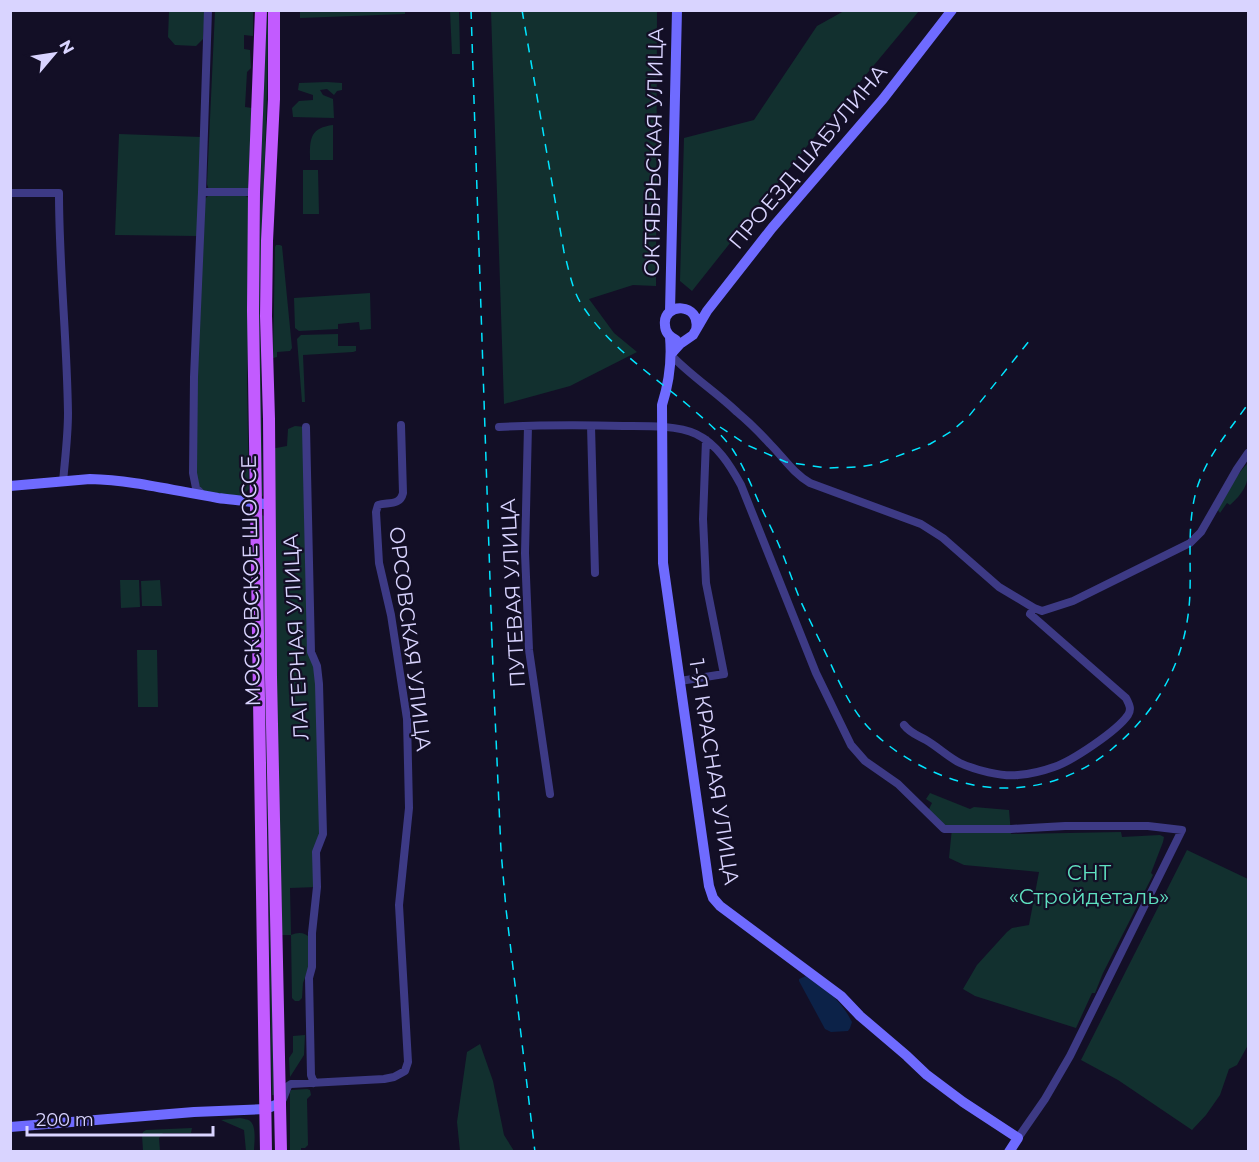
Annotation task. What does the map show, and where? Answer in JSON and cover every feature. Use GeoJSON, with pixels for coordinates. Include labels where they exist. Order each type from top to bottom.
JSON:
{"type":"FeatureCollection","features":[{"type":"Feature","properties":{"kind":"main road","name":"МОСКОВСКОЕ ШОССЕ"},"geometry":{"type":"LineString","coordinates":[[261,10],[254,192],[253,311],[266,1152]]}},
{"type":"Feature","properties":{"kind":"main road","name":"МОСКОВСКОЕ ШОССЕ"},"geometry":{"type":"LineString","coordinates":[[274,10],[274,99],[266,316],[270,438],[271,688],[281,1152]]}},
{"type":"Feature","properties":{"kind":"street"},"geometry":{"type":"LineString","coordinates":[[203,495],[196,488],[193,473],[208,10]]}},
{"type":"Feature","properties":{"kind":"street","name":"ОКТЯБРЬСКАЯ УЛИЦА"},"geometry":{"type":"LineString","coordinates":[[675,310],[671,295],[677,10]]}},
{"type":"Feature","properties":{"kind":"street","name":"ПРОЕЗД ШАБУЛИНА"},"geometry":{"type":"LineString","coordinates":[[671,355],[696,330],[707,311],[772,228],[883,99],[952,10]]}},
{"type":"Feature","properties":{"kind":"street"},"geometry":{"type":"LineString","coordinates":[[202,192],[254,192]]}},
{"type":"Feature","properties":{"kind":"street"},"geometry":{"type":"LineString","coordinates":[[10,193],[58,193],[68,416],[63,482]]}},
{"type":"Feature","properties":{"kind":"street"},"geometry":{"type":"LineString","coordinates":[[684,340],[675,340],[666,331],[665,321],[675,310],[690,311],[696,320],[696,330]]}},
{"type":"Feature","properties":{"kind":"street"},"geometry":{"type":"LineString","coordinates":[[694,315],[704,314],[707,311]]}},
{"type":"Feature","properties":{"kind":"street","name":"1-Я КРАСНАЯ УЛИЦА"},"geometry":{"type":"LineString","coordinates":[[670,337],[671,355],[667,388],[662,405],[663,563],[709,886],[713,898],[720,906],[841,996],[860,1016],[927,1075],[1018,1138]]}},
{"type":"Feature","properties":{"kind":"street"},"geometry":{"type":"LineString","coordinates":[[671,355],[736,411],[800,477],[810,483],[921,524],[943,538],[999,587],[1042,611],[1073,601],[1190,543],[1201,532],[1248,453]]}},
{"type":"Feature","properties":{"kind":"street","name":"ОРСОВСКАЯ УЛИЦА"},"geometry":{"type":"LineString","coordinates":[[314,1083],[394,1077],[405,1071],[408,1062],[399,905],[410,808],[407,719],[391,615],[379,563],[376,512],[378,505],[395,503],[404,493],[401,426]]}},
{"type":"Feature","properties":{"kind":"street","name":"ПУТЕВАЯ УЛИЦА"},"geometry":{"type":"LineString","coordinates":[[528,426],[525,553],[529,650],[550,794]]}},
{"type":"Feature","properties":{"kind":"street"},"geometry":{"type":"LineString","coordinates":[[591,426],[595,573]]}},
{"type":"Feature","properties":{"kind":"street","name":"ЛАГЕРНАЯ УЛИЦА"},"geometry":{"type":"LineString","coordinates":[[306,427],[311,652],[317,666],[319,684],[324,834],[316,852],[317,887],[312,933],[312,967],[309,978],[311,1075],[314,1083]]}},
{"type":"Feature","properties":{"kind":"street"},"geometry":{"type":"LineString","coordinates":[[499,427],[662,427],[694,433],[706,440],[728,462],[741,485],[816,673],[851,745],[865,761],[898,784],[944,829],[1148,826],[1182,830],[1070,1056],[1045,1099],[1009,1152]]}},
{"type":"Feature","properties":{"kind":"street"},"geometry":{"type":"LineString","coordinates":[[680,681],[724,674],[706,583],[703,519],[706,440]]}},
{"type":"Feature","properties":{"kind":"street"},"geometry":{"type":"LineString","coordinates":[[10,486],[103,480],[270,504]]}},
{"type":"Feature","properties":{"kind":"street"},"geometry":{"type":"LineString","coordinates":[[904,725],[910,732],[961,763],[992,773],[1016,776],[1054,767],[1070,760],[1108,734],[1129,714],[1130,706],[1126,698],[1030,614],[1034,608]]}},
{"type":"Feature","properties":{"kind":"street"},"geometry":{"type":"LineString","coordinates":[[10,1127],[265,1109],[281,1103],[291,1084],[314,1083]]}},
{"type":"Feature","properties":{"kind":"green space"},"geometry":{"type":"Polygon","coordinates":[[[267,10],[267,91],[260,311],[262,496],[257,310],[267,10]]]}},
{"type":"Feature","properties":{"kind":"green space"},"geometry":{"type":"Polygon","coordinates":[[[405,10],[405,14],[300,18],[300,11],[405,10]]]}},
{"type":"Feature","properties":{"kind":"green space"},"geometry":{"type":"Polygon","coordinates":[[[169,11],[205,11],[203,39],[196,46],[175,45],[168,37],[169,11]]]}},
{"type":"Feature","properties":{"kind":"green space"},"geometry":{"type":"Polygon","coordinates":[[[215,11],[253,11],[253,36],[244,35],[244,49],[250,50],[251,68],[247,72],[245,107],[252,108],[248,188],[243,190],[209,190],[207,184],[215,11]]]}},
{"type":"Feature","properties":{"kind":"green space"},"geometry":{"type":"Polygon","coordinates":[[[450,11],[459,11],[460,54],[452,54],[450,11]]]}},
{"type":"Feature","properties":{"kind":"green space"},"geometry":{"type":"Polygon","coordinates":[[[491,11],[657,11],[656,286],[633,285],[589,299],[614,333],[637,352],[570,386],[504,404],[491,11]]]}},
{"type":"Feature","properties":{"kind":"green space"},"geometry":{"type":"Polygon","coordinates":[[[844,11],[919,11],[815,136],[692,291],[680,281],[684,138],[754,120],[817,26],[844,11]]]}},
{"type":"Feature","properties":{"kind":"green space"},"geometry":{"type":"Polygon","coordinates":[[[299,83],[342,83],[342,90],[337,91],[334,95],[327,89],[320,90],[323,95],[333,99],[334,118],[293,117],[292,108],[299,101],[313,100],[313,95],[298,90],[299,83]]]}},
{"type":"Feature","properties":{"kind":"green space"},"geometry":{"type":"Polygon","coordinates":[[[333,125],[333,160],[310,160],[312,136],[319,129],[333,125]]]}},
{"type":"Feature","properties":{"kind":"green space"},"geometry":{"type":"Polygon","coordinates":[[[119,134],[201,137],[198,236],[115,235],[119,134]]]}},
{"type":"Feature","properties":{"kind":"green space"},"geometry":{"type":"Polygon","coordinates":[[[303,170],[318,170],[319,214],[303,214],[303,170]]]}},
{"type":"Feature","properties":{"kind":"green space"},"geometry":{"type":"Polygon","coordinates":[[[214,195],[244,195],[251,199],[247,383],[249,489],[242,496],[206,493],[200,489],[196,473],[204,200],[214,195]]]}},
{"type":"Feature","properties":{"kind":"green space"},"geometry":{"type":"Polygon","coordinates":[[[276,245],[282,246],[292,348],[290,351],[277,352],[277,357],[273,358],[275,247],[276,245]]]}},
{"type":"Feature","properties":{"kind":"green space"},"geometry":{"type":"Polygon","coordinates":[[[370,293],[371,329],[360,330],[359,322],[338,324],[338,329],[299,331],[295,328],[294,298],[370,293]]]}},
{"type":"Feature","properties":{"kind":"green space"},"geometry":{"type":"Polygon","coordinates":[[[338,334],[338,346],[356,346],[356,351],[303,355],[305,402],[302,402],[297,339],[301,335],[338,334]]]}},
{"type":"Feature","properties":{"kind":"green space"},"geometry":{"type":"Polygon","coordinates":[[[295,426],[306,427],[311,651],[317,666],[323,834],[319,844],[317,887],[290,888],[291,935],[282,935],[270,448],[287,446],[288,429],[295,426]]]}},
{"type":"Feature","properties":{"kind":"green space"},"geometry":{"type":"Polygon","coordinates":[[[1248,463],[1247,481],[1243,491],[1230,505],[1227,503],[1220,513],[1217,509],[1235,479],[1248,463]]]}},
{"type":"Feature","properties":{"kind":"green space"},"geometry":{"type":"Polygon","coordinates":[[[262,515],[264,516],[274,1095],[272,1095],[262,515]]]}},
{"type":"Feature","properties":{"kind":"green space"},"geometry":{"type":"Polygon","coordinates":[[[120,580],[139,580],[140,607],[121,608],[120,580]]]}},
{"type":"Feature","properties":{"kind":"green space"},"geometry":{"type":"Polygon","coordinates":[[[160,580],[162,606],[142,606],[141,581],[160,580]]]}},
{"type":"Feature","properties":{"kind":"green space"},"geometry":{"type":"Polygon","coordinates":[[[137,650],[157,650],[158,707],[138,707],[137,650]]]}},
{"type":"Feature","properties":{"kind":"green space","name":"СНТ «Стройдеталь»"},"geometry":{"type":"Polygon","coordinates":[[[930,793],[970,809],[974,807],[1009,810],[1011,834],[1121,832],[1122,837],[1160,835],[1164,837],[1151,873],[1153,875],[1076,1028],[975,996],[963,989],[977,965],[1007,932],[1012,928],[1029,925],[1039,872],[964,865],[949,858],[952,828],[939,823],[928,811],[932,803],[926,799],[930,793]]]}},
{"type":"Feature","properties":{"kind":"green space","name":"СНТ «Стройдеталь»"},"geometry":{"type":"Polygon","coordinates":[[[1187,850],[1248,879],[1248,1045],[1237,1065],[1229,1069],[1220,1095],[1192,1130],[1118,1080],[1081,1060],[1187,850]]]}},
{"type":"Feature","properties":{"kind":"green space"},"geometry":{"type":"Polygon","coordinates":[[[301,933],[310,938],[310,964],[303,983],[302,998],[299,1001],[292,998],[291,935],[301,933]]]}},
{"type":"Feature","properties":{"kind":"green space"},"geometry":{"type":"Polygon","coordinates":[[[305,1035],[304,1055],[290,1077],[289,1058],[293,1052],[293,1036],[305,1035]]]}},
{"type":"Feature","properties":{"kind":"green space"},"geometry":{"type":"Polygon","coordinates":[[[480,1044],[493,1081],[504,1135],[514,1151],[460,1151],[457,1122],[467,1052],[480,1044]]]}},
{"type":"Feature","properties":{"kind":"green space"},"geometry":{"type":"Polygon","coordinates":[[[310,1090],[311,1095],[307,1099],[308,1145],[301,1148],[301,1151],[290,1151],[290,1092],[310,1090]]]}},
{"type":"Feature","properties":{"kind":"green space"},"geometry":{"type":"Polygon","coordinates":[[[240,1118],[252,1123],[254,1151],[246,1151],[244,1130],[221,1120],[240,1118]]]}},
{"type":"Feature","properties":{"kind":"green space"},"geometry":{"type":"Polygon","coordinates":[[[192,1128],[191,1133],[163,1133],[159,1138],[160,1151],[143,1151],[142,1135],[146,1130],[192,1128]]]}},
{"type":"Feature","properties":{"kind":"water"},"geometry":{"type":"Polygon","coordinates":[[[806,976],[827,991],[843,1007],[852,1022],[848,1031],[831,1032],[825,1029],[799,981],[806,976]]]}},
{"type":"Feature","properties":{"kind":"railway"},"geometry":{"type":"LineString","coordinates":[[471,10],[501,851],[535,1152]]}},
{"type":"Feature","properties":{"kind":"railway"},"geometry":{"type":"LineString","coordinates":[[522,10],[564,252],[571,280],[579,299],[593,320],[618,347],[707,422],[733,450],[776,539],[801,602],[850,703],[879,738],[923,767],[971,785],[1004,788],[1038,785],[1070,775],[1099,758],[1113,748],[1145,716],[1169,679],[1184,637],[1190,592],[1191,527],[1197,488],[1213,454],[1248,404]]}},
{"type":"Feature","properties":{"kind":"railway"},"geometry":{"type":"LineString","coordinates":[[720,427],[747,445],[786,462],[826,468],[876,464],[930,444],[952,431],[969,416],[1030,340]]}}]}
